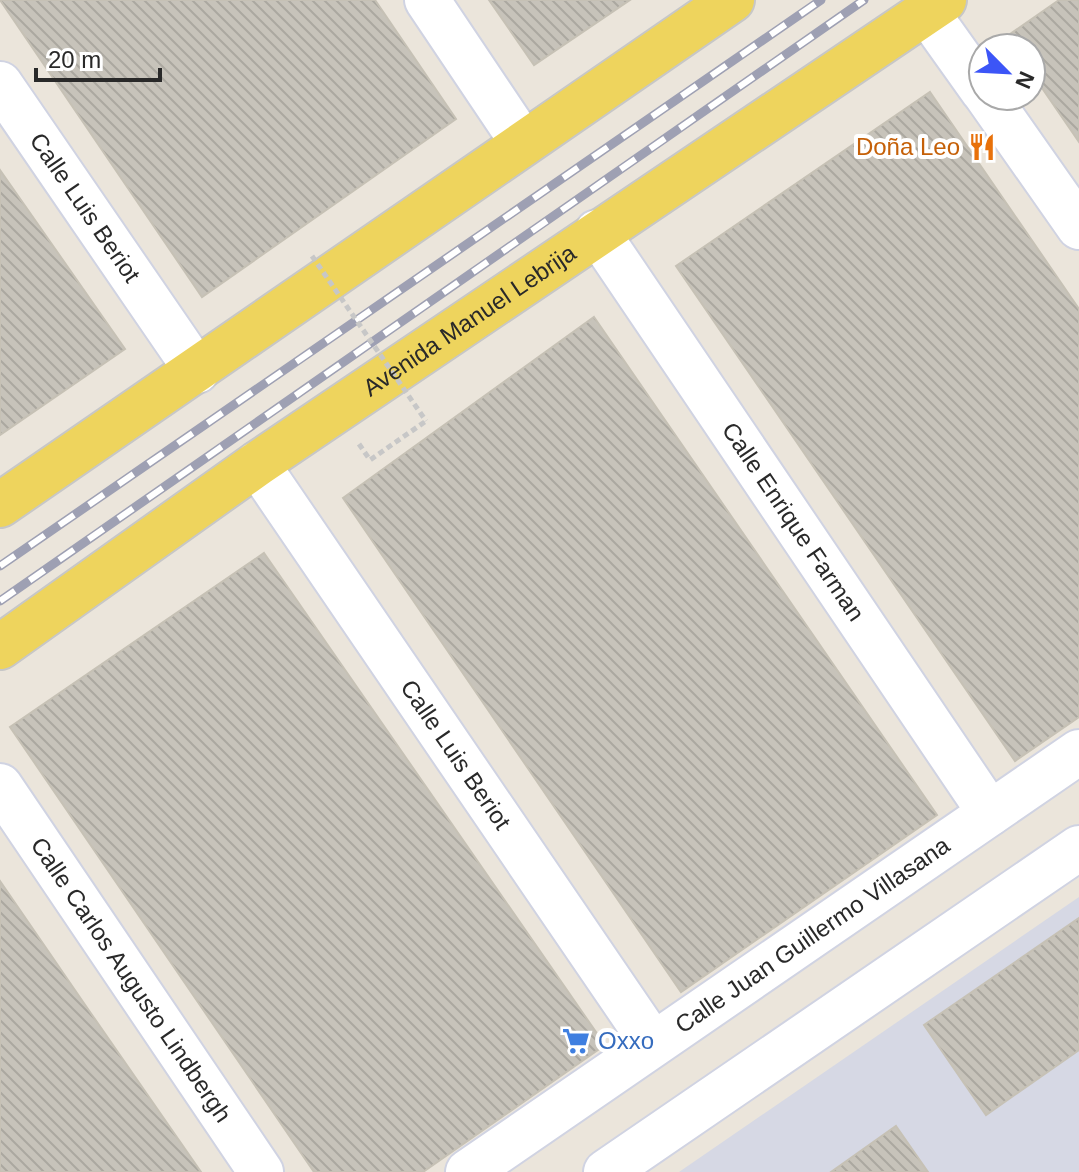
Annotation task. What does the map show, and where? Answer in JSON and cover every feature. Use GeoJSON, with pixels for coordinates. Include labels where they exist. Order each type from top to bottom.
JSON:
{"type":"FeatureCollection","features":[{"type":"Feature","properties":{"kind":"main road"},"geometry":{"type":"LineString","coordinates":[[0,505],[732,0]]}},
{"type":"Feature","properties":{"kind":"main road","name":"Avenida Manuel Lebrija"},"geometry":{"type":"LineString","coordinates":[[0,647],[257,464],[935,6]]}},
{"type":"Feature","properties":{"kind":"street"},"geometry":{"type":"LineString","coordinates":[[427,0],[523,143]]}},
{"type":"Feature","properties":{"kind":"street"},"geometry":{"type":"LineString","coordinates":[[935,6],[967,63]]}},
{"type":"Feature","properties":{"kind":"street","name":"Calle Luis Beriot"},"geometry":{"type":"LineString","coordinates":[[0,84],[197,371]]}},
{"type":"Feature","properties":{"kind":"street"},"geometry":{"type":"LineString","coordinates":[[998,112],[1079,227]]}},
{"type":"Feature","properties":{"kind":"street","name":"Calle Enrique Farman"},"geometry":{"type":"LineString","coordinates":[[597,232],[990,813]]}},
{"type":"Feature","properties":{"kind":"street","name":"Calle Luis Beriot"},"geometry":{"type":"LineString","coordinates":[[257,464],[653,1044]]}},
{"type":"Feature","properties":{"kind":"street","name":"Calle Juan Guillermo Villasana"},"geometry":{"type":"LineString","coordinates":[[468,1172],[1079,752]]}},
{"type":"Feature","properties":{"kind":"street","name":"Calle Carlos Augusto Lindbergh"},"geometry":{"type":"LineString","coordinates":[[0,786],[261,1172]]}},
{"type":"Feature","properties":{"kind":"street"},"geometry":{"type":"LineString","coordinates":[[606,1172],[1079,848]]}},
{"type":"Feature","properties":{"kind":"path"},"geometry":{"type":"LineString","coordinates":[[312,256],[426,421],[370,460]]}},
{"type":"Feature","properties":{"kind":"shaded area"},"geometry":{"type":"Polygon","coordinates":[[[1079,897],[1079,1172],[679,1172],[906,1016],[1079,897]]]}},
{"type":"Feature","properties":{"kind":"building"},"geometry":{"type":"Polygon","coordinates":[[[0,0],[375,0],[456,119],[202,297],[0,0]]]}},
{"type":"Feature","properties":{"kind":"building"},"geometry":{"type":"Polygon","coordinates":[[[489,0],[630,0],[534,65],[489,0]]]}},
{"type":"Feature","properties":{"kind":"building"},"geometry":{"type":"Polygon","coordinates":[[[1059,0],[1079,0],[1079,142],[1047,95],[1047,32],[1013,32],[1059,0]]]}},
{"type":"Feature","properties":{"kind":"building"},"geometry":{"type":"Polygon","coordinates":[[[930,92],[1079,309],[1079,717],[1015,761],[676,266],[930,92]]]}},
{"type":"Feature","properties":{"kind":"building"},"geometry":{"type":"Polygon","coordinates":[[[0,170],[125,349],[0,435],[0,170]]]}},
{"type":"Feature","properties":{"kind":"building"},"geometry":{"type":"Polygon","coordinates":[[[594,317],[937,815],[681,992],[343,498],[594,317]]]}},
{"type":"Feature","properties":{"kind":"building"},"geometry":{"type":"Polygon","coordinates":[[[264,553],[605,1045],[423,1172],[314,1172],[10,727],[264,553]]]}},
{"type":"Feature","properties":{"kind":"building"},"geometry":{"type":"Polygon","coordinates":[[[0,881],[90,1012],[201,1172],[0,1172],[0,881]]]}},
{"type":"Feature","properties":{"kind":"building"},"geometry":{"type":"Polygon","coordinates":[[[1079,918],[1079,1050],[986,1115],[924,1025],[1079,918]]]}},
{"type":"Feature","properties":{"kind":"building"},"geometry":{"type":"Polygon","coordinates":[[[896,1126],[928,1172],[831,1172],[896,1126]]]}},
{"type":"Feature","properties":{"kind":"railway"},"geometry":{"type":"LineString","coordinates":[[0,566],[821,0]]}},
{"type":"Feature","properties":{"kind":"railway"},"geometry":{"type":"LineString","coordinates":[[0,601],[864,0]]}},
{"type":"Feature","properties":{"kind":"place","name":"Doña Leo"},"geometry":{"type":"Point","coordinates":[982,147]}},
{"type":"Feature","properties":{"kind":"place","name":"Oxxo"},"geometry":{"type":"Point","coordinates":[576,1041]}}]}
